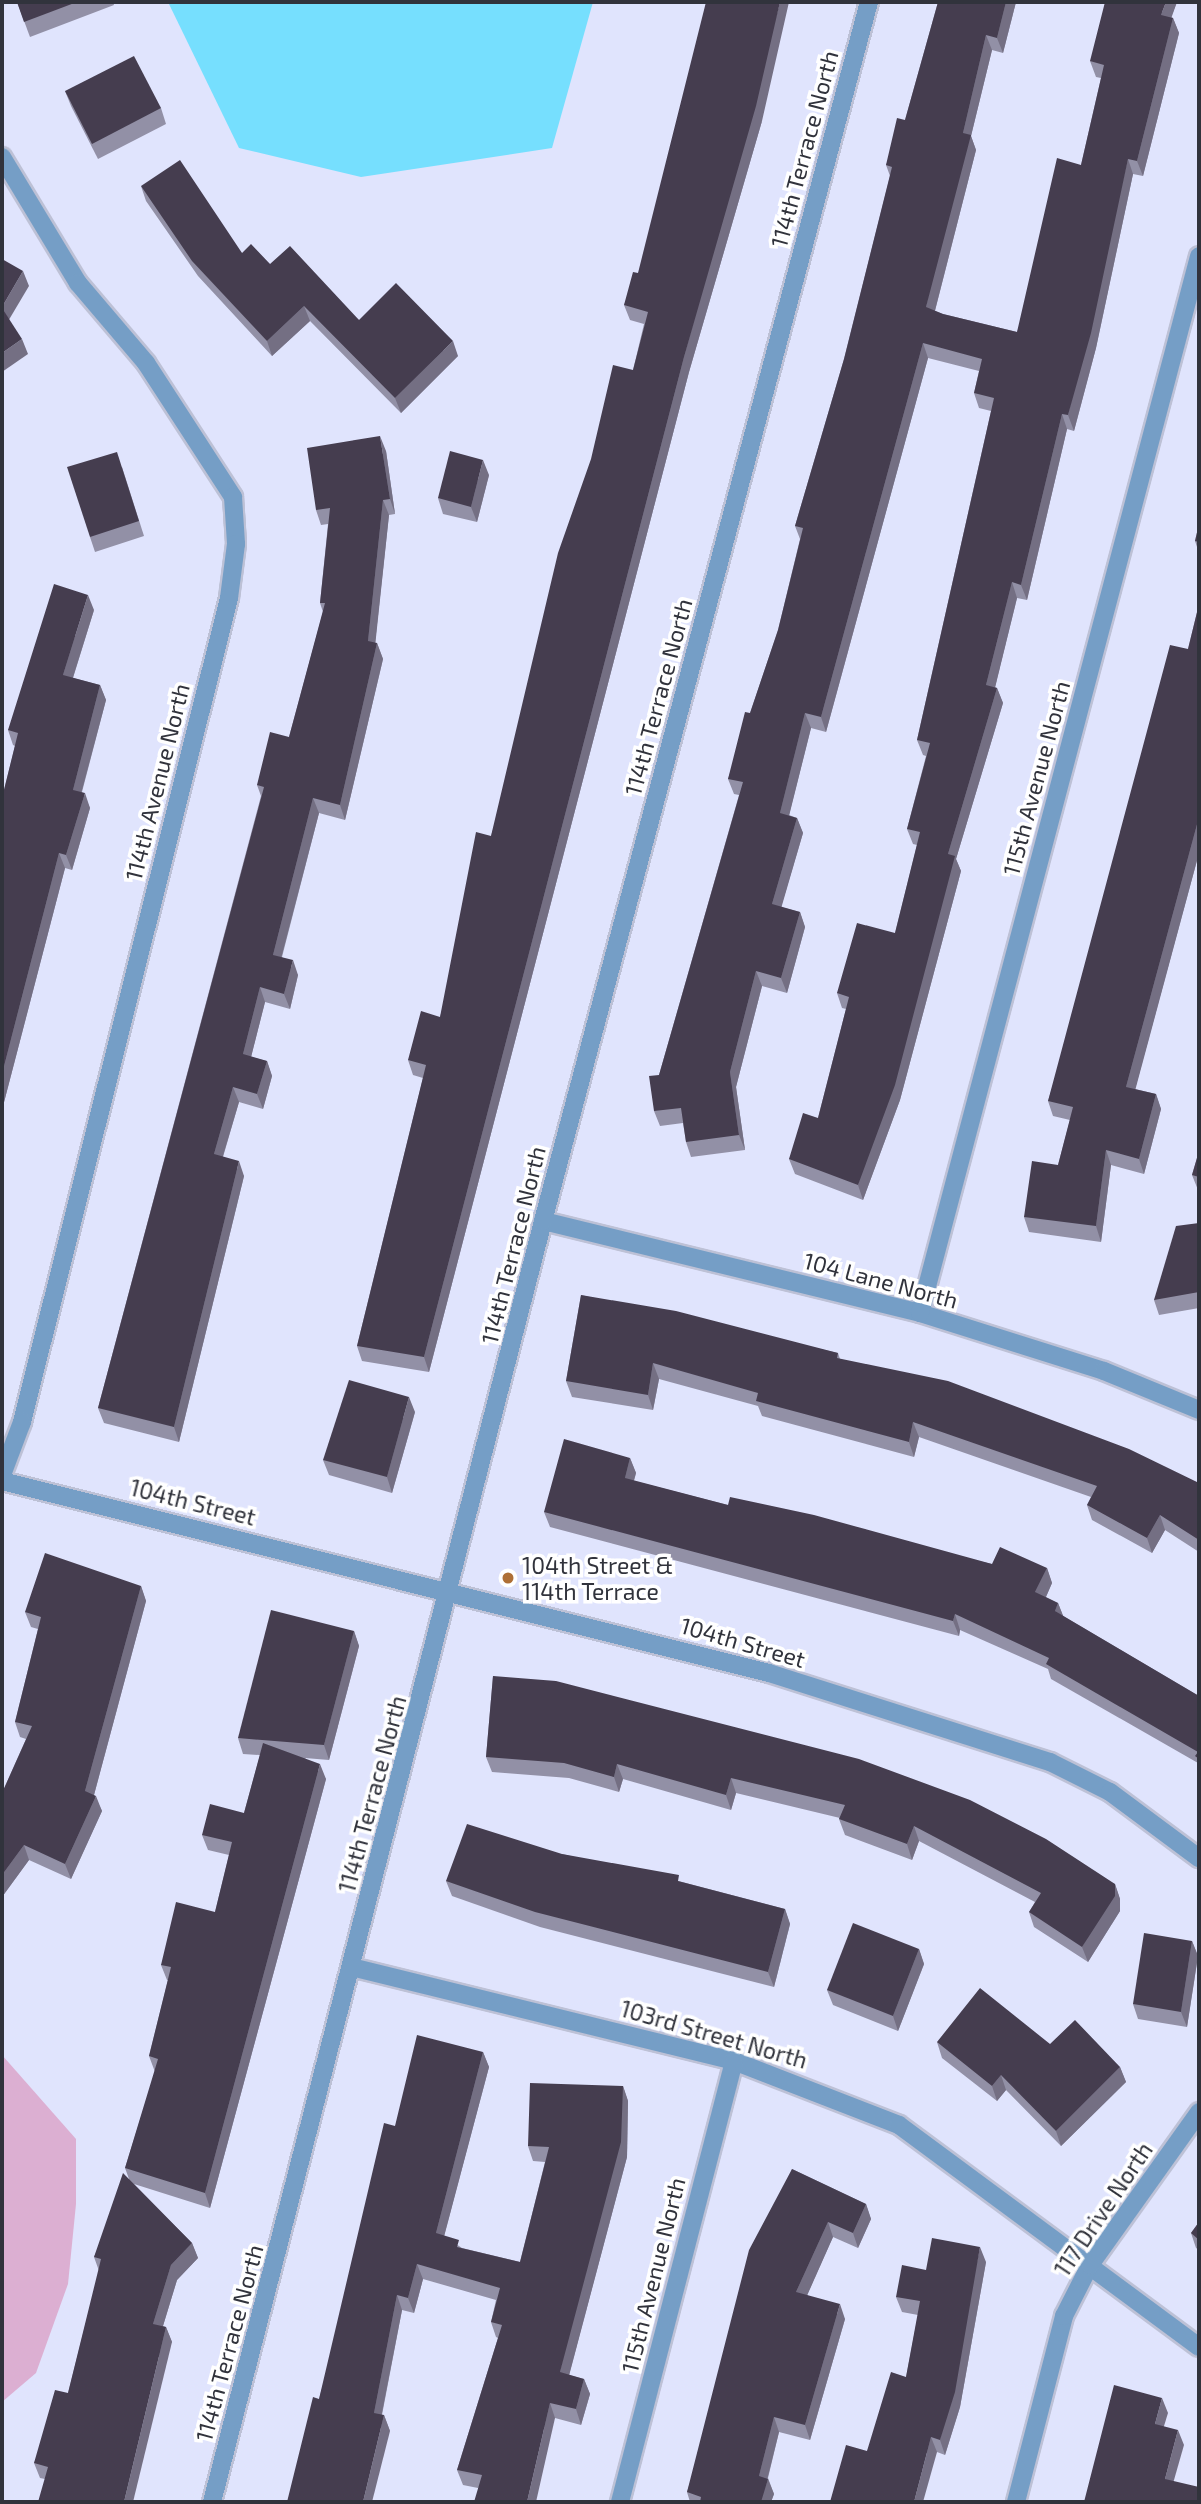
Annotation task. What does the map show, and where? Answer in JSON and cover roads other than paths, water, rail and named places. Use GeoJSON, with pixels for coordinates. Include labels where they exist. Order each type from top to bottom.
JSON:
{"type":"FeatureCollection","features":[{"type":"Feature","properties":{"kind":"street","name":"114th Terrace North"},"geometry":{"type":"LineString","coordinates":[[212,2502],[351,1967],[453,1590],[543,1220],[869,2]]}},
{"type":"Feature","properties":{"kind":"street","name":"114th Avenue North"},"geometry":{"type":"LineString","coordinates":[[2,157],[78,283],[146,363],[233,497],[236,544],[229,598],[22,1422],[2,1475]]}},
{"type":"Feature","properties":{"kind":"street","name":"115th Avenue North"},"geometry":{"type":"LineString","coordinates":[[920,1313],[1199,256]]}},
{"type":"Feature","properties":{"kind":"street","name":"104 Lane North"},"geometry":{"type":"LineString","coordinates":[[543,1220],[920,1313],[1104,1371],[1199,1410]]}},
{"type":"Feature","properties":{"kind":"street","name":"104th Street"},"geometry":{"type":"LineString","coordinates":[[2,1480],[453,1590],[769,1672],[1050,1762],[1110,1793],[1199,1858]]}},
{"type":"Feature","properties":{"kind":"street","name":"103rd Street North"},"geometry":{"type":"LineString","coordinates":[[351,1967],[734,2060],[899,2125],[1199,2347]]}},
{"type":"Feature","properties":{"kind":"street","name":"115th Avenue North"},"geometry":{"type":"LineString","coordinates":[[620,2502],[734,2060]]}},
{"type":"Feature","properties":{"kind":"street","name":"117 Drive North"},"geometry":{"type":"LineString","coordinates":[[1016,2502],[1064,2316],[1090,2265],[1199,2112]]}},
{"type":"Feature","properties":{"kind":"water"},"geometry":{"type":"Polygon","coordinates":[[[168,2],[593,2],[552,148],[361,177],[239,148],[168,2]]]}},
{"type":"Feature","properties":{"kind":"place","name":"104th Street & 114th Terrace"},"geometry":{"type":"Point","coordinates":[508,1578]}}]}
